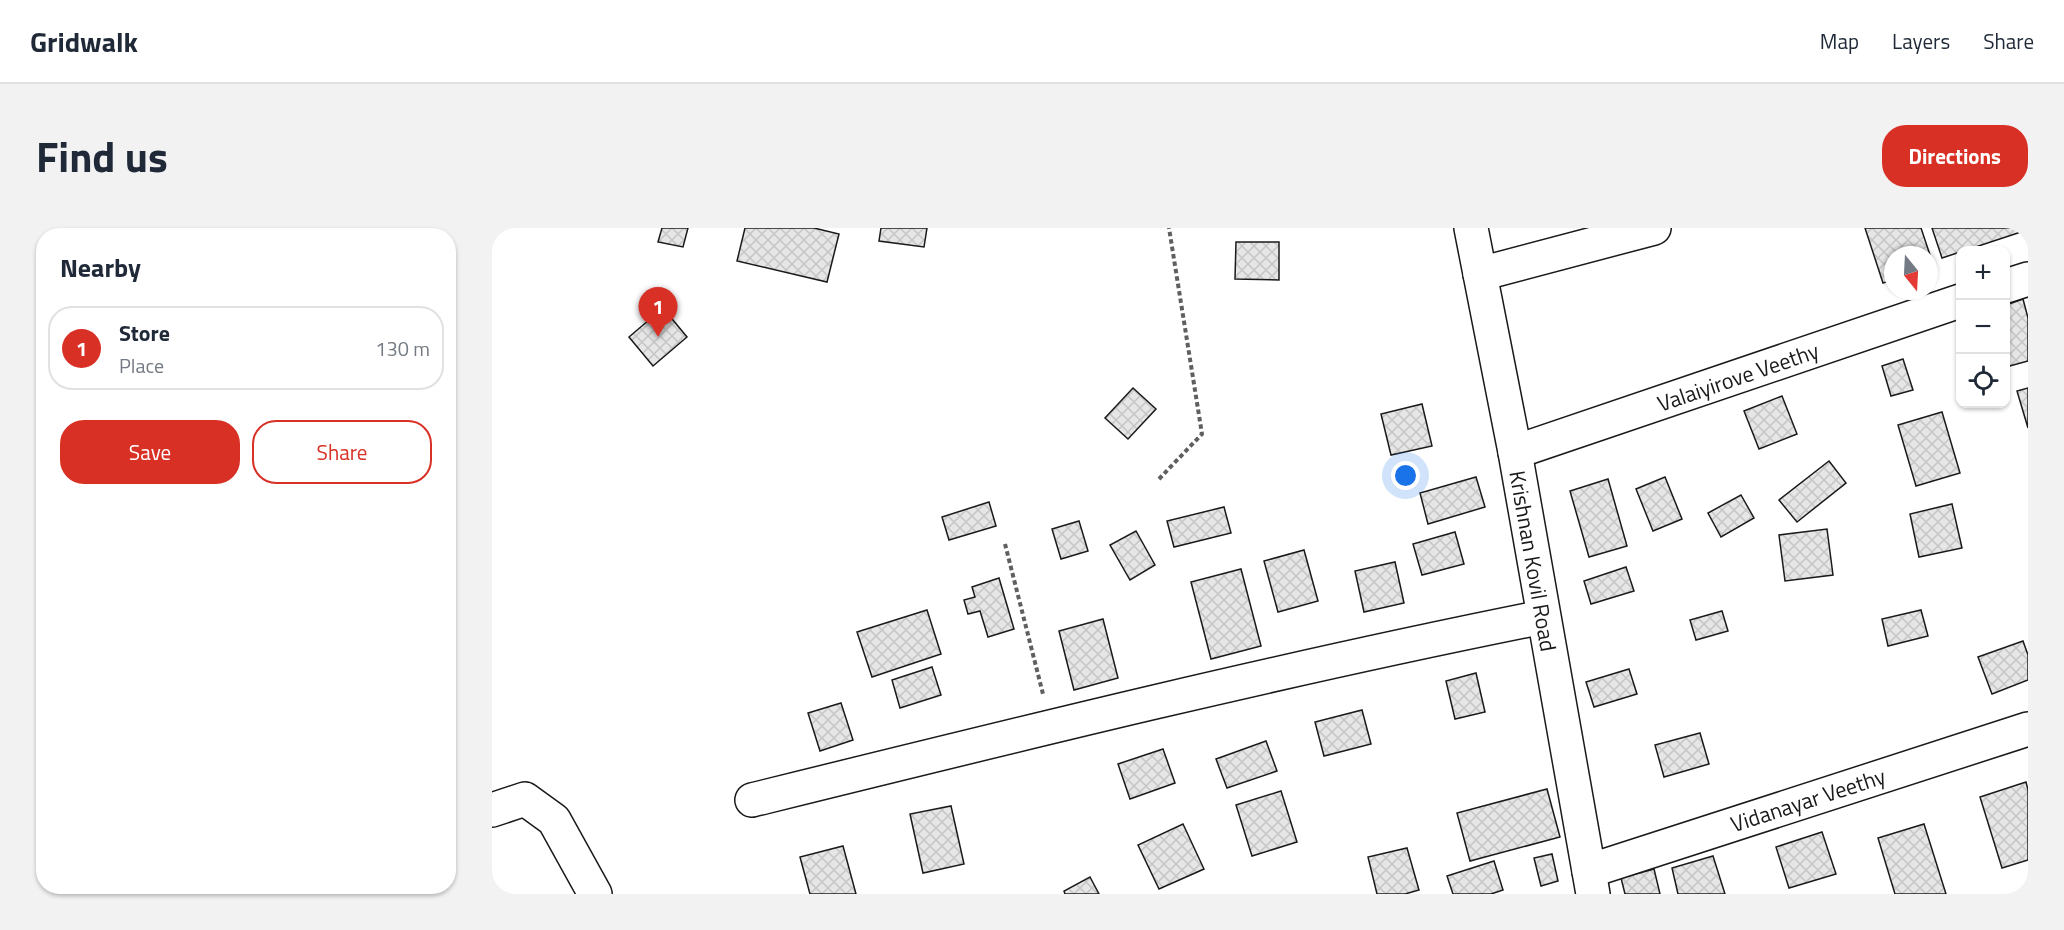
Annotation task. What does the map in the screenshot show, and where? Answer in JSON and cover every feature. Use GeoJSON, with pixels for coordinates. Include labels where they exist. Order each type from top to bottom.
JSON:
{"type":"FeatureCollection","features":[{"type":"Feature","properties":{"kind":"street","name":"Krishnan Kovil Road"},"geometry":{"type":"LineString","coordinates":[[1471,228],[1515,452],[1591,882]]}},
{"type":"Feature","properties":{"kind":"street"},"geometry":{"type":"LineString","coordinates":[[1480,274],[1654,228]]}},
{"type":"Feature","properties":{"kind":"street"},"geometry":{"type":"LineString","coordinates":[[2010,285],[2028,279]]}},
{"type":"Feature","properties":{"kind":"street","name":"Valaiyirove Veethy"},"geometry":{"type":"LineString","coordinates":[[1515,452],[1956,303]]}},
{"type":"Feature","properties":{"kind":"street"},"geometry":{"type":"LineString","coordinates":[[752,800],[1052,726],[1406,644],[1543,617]]}},
{"type":"Feature","properties":{"kind":"street","name":"Vidanayar Veethy"},"geometry":{"type":"LineString","coordinates":[[1591,882],[2028,729]]}},
{"type":"Feature","properties":{"kind":"street"},"geometry":{"type":"LineString","coordinates":[[492,810],[525,798],[554,820],[595,894]]}},
{"type":"Feature","properties":{"kind":"path"},"geometry":{"type":"LineString","coordinates":[[1159,479],[1202,434],[1169,228]]}},
{"type":"Feature","properties":{"kind":"path"},"geometry":{"type":"LineString","coordinates":[[1005,544],[1052,726]]}},
{"type":"Feature","properties":{"kind":"building"},"geometry":{"type":"Polygon","coordinates":[[[662,228],[688,228],[683,247],[658,242],[662,228]]]}},
{"type":"Feature","properties":{"kind":"building"},"geometry":{"type":"Polygon","coordinates":[[[745,228],[814,228],[839,234],[827,282],[737,261],[745,228]]]}},
{"type":"Feature","properties":{"kind":"building"},"geometry":{"type":"Polygon","coordinates":[[[881,228],[927,228],[924,247],[879,241],[881,228]]]}},
{"type":"Feature","properties":{"kind":"building"},"geometry":{"type":"Polygon","coordinates":[[[1865,228],[1921,228],[1927,246],[1884,246],[1883,283],[1865,228]]]}},
{"type":"Feature","properties":{"kind":"building"},"geometry":{"type":"Polygon","coordinates":[[[1932,228],[2026,228],[2027,230],[1978,246],[1956,246],[1956,253],[1942,258],[1932,228]]]}},
{"type":"Feature","properties":{"kind":"building"},"geometry":{"type":"Polygon","coordinates":[[[1236,242],[1279,242],[1279,280],[1235,279],[1236,242]]]}},
{"type":"Feature","properties":{"kind":"building"},"geometry":{"type":"Polygon","coordinates":[[[2023,299],[2028,318],[2028,361],[2010,366],[2010,354],[2010,304],[2023,299]]]}},
{"type":"Feature","properties":{"kind":"building"},"geometry":{"type":"Polygon","coordinates":[[[663,308],[687,337],[653,366],[629,337],[663,308]]]}},
{"type":"Feature","properties":{"kind":"building"},"geometry":{"type":"Polygon","coordinates":[[[1903,359],[1913,390],[1891,396],[1882,366],[1903,359]]]}},
{"type":"Feature","properties":{"kind":"building"},"geometry":{"type":"Polygon","coordinates":[[[1133,388],[1156,409],[1128,439],[1105,418],[1133,388]]]}},
{"type":"Feature","properties":{"kind":"building"},"geometry":{"type":"Polygon","coordinates":[[[2028,388],[2028,428],[2017,391],[2028,388]]]}},
{"type":"Feature","properties":{"kind":"building"},"geometry":{"type":"Polygon","coordinates":[[[1782,396],[1797,434],[1759,449],[1744,411],[1782,396]]]}},
{"type":"Feature","properties":{"kind":"building"},"geometry":{"type":"Polygon","coordinates":[[[1422,404],[1432,446],[1391,455],[1381,414],[1422,404]]]}},
{"type":"Feature","properties":{"kind":"building"},"geometry":{"type":"Polygon","coordinates":[[[1942,412],[1960,473],[1916,486],[1898,425],[1942,412]]]}},
{"type":"Feature","properties":{"kind":"building"},"geometry":{"type":"Polygon","coordinates":[[[1829,461],[1846,483],[1797,522],[1779,500],[1829,461]]]}},
{"type":"Feature","properties":{"kind":"building"},"geometry":{"type":"Polygon","coordinates":[[[1476,477],[1485,507],[1428,524],[1420,493],[1476,477]]]}},
{"type":"Feature","properties":{"kind":"building"},"geometry":{"type":"Polygon","coordinates":[[[1665,477],[1682,519],[1653,531],[1636,489],[1665,477]]]}},
{"type":"Feature","properties":{"kind":"building"},"geometry":{"type":"Polygon","coordinates":[[[1608,479],[1627,546],[1589,557],[1570,491],[1608,479]]]}},
{"type":"Feature","properties":{"kind":"building"},"geometry":{"type":"Polygon","coordinates":[[[1741,495],[1754,518],[1721,537],[1708,513],[1741,495]]]}},
{"type":"Feature","properties":{"kind":"building"},"geometry":{"type":"Polygon","coordinates":[[[989,502],[996,526],[949,540],[942,517],[989,502]]]}},
{"type":"Feature","properties":{"kind":"building"},"geometry":{"type":"Polygon","coordinates":[[[1952,504],[1962,548],[1919,557],[1910,514],[1952,504]]]}},
{"type":"Feature","properties":{"kind":"building"},"geometry":{"type":"Polygon","coordinates":[[[1224,507],[1231,533],[1174,547],[1167,521],[1224,507]]]}},
{"type":"Feature","properties":{"kind":"building"},"geometry":{"type":"Polygon","coordinates":[[[1079,521],[1088,551],[1061,559],[1052,529],[1079,521]]]}},
{"type":"Feature","properties":{"kind":"building"},"geometry":{"type":"Polygon","coordinates":[[[1827,529],[1833,575],[1785,581],[1779,535],[1827,529]]]}},
{"type":"Feature","properties":{"kind":"building"},"geometry":{"type":"Polygon","coordinates":[[[1136,531],[1155,565],[1130,580],[1110,545],[1136,531]]]}},
{"type":"Feature","properties":{"kind":"building"},"geometry":{"type":"Polygon","coordinates":[[[1455,532],[1464,564],[1422,575],[1413,544],[1455,532]]]}},
{"type":"Feature","properties":{"kind":"building"},"geometry":{"type":"Polygon","coordinates":[[[1304,550],[1318,601],[1278,612],[1264,561],[1304,550]]]}},
{"type":"Feature","properties":{"kind":"building"},"geometry":{"type":"Polygon","coordinates":[[[1395,562],[1404,603],[1364,612],[1355,571],[1395,562]]]}},
{"type":"Feature","properties":{"kind":"building"},"geometry":{"type":"Polygon","coordinates":[[[1626,567],[1634,591],[1591,604],[1584,581],[1626,567]]]}},
{"type":"Feature","properties":{"kind":"building"},"geometry":{"type":"Polygon","coordinates":[[[1241,569],[1261,646],[1211,659],[1191,582],[1241,569]]]}},
{"type":"Feature","properties":{"kind":"building"},"geometry":{"type":"Polygon","coordinates":[[[999,578],[1014,629],[988,637],[980,611],[968,614],[964,600],[975,597],[972,587],[999,578]]]}},
{"type":"Feature","properties":{"kind":"building"},"geometry":{"type":"Polygon","coordinates":[[[927,610],[941,654],[872,677],[857,632],[927,610]]]}},
{"type":"Feature","properties":{"kind":"building"},"geometry":{"type":"Polygon","coordinates":[[[1921,610],[1928,636],[1888,646],[1882,619],[1921,610]]]}},
{"type":"Feature","properties":{"kind":"building"},"geometry":{"type":"Polygon","coordinates":[[[1722,611],[1728,631],[1696,640],[1690,620],[1722,611]]]}},
{"type":"Feature","properties":{"kind":"building"},"geometry":{"type":"Polygon","coordinates":[[[1103,619],[1118,678],[1074,690],[1059,631],[1103,619]]]}},
{"type":"Feature","properties":{"kind":"building"},"geometry":{"type":"Polygon","coordinates":[[[2023,641],[2028,655],[2028,680],[1992,694],[1978,657],[2023,641]]]}},
{"type":"Feature","properties":{"kind":"building"},"geometry":{"type":"Polygon","coordinates":[[[932,667],[941,695],[900,708],[892,680],[932,667]]]}},
{"type":"Feature","properties":{"kind":"building"},"geometry":{"type":"Polygon","coordinates":[[[1629,669],[1637,694],[1594,707],[1586,682],[1629,669]]]}},
{"type":"Feature","properties":{"kind":"building"},"geometry":{"type":"Polygon","coordinates":[[[1476,673],[1485,712],[1455,719],[1446,681],[1476,673]]]}},
{"type":"Feature","properties":{"kind":"building"},"geometry":{"type":"Polygon","coordinates":[[[841,703],[853,740],[820,751],[808,713],[841,703]]]}},
{"type":"Feature","properties":{"kind":"building"},"geometry":{"type":"Polygon","coordinates":[[[1362,710],[1371,744],[1324,756],[1315,722],[1362,710]]]}},
{"type":"Feature","properties":{"kind":"building"},"geometry":{"type":"Polygon","coordinates":[[[1700,733],[1709,764],[1664,777],[1655,745],[1700,733]]]}},
{"type":"Feature","properties":{"kind":"building"},"geometry":{"type":"Polygon","coordinates":[[[1266,741],[1277,771],[1227,788],[1216,759],[1266,741]]]}},
{"type":"Feature","properties":{"kind":"building"},"geometry":{"type":"Polygon","coordinates":[[[1163,749],[1175,783],[1130,799],[1118,764],[1163,749]]]}},
{"type":"Feature","properties":{"kind":"building"},"geometry":{"type":"Polygon","coordinates":[[[2026,782],[2028,860],[2002,868],[1980,797],[2026,782]]]}},
{"type":"Feature","properties":{"kind":"building"},"geometry":{"type":"Polygon","coordinates":[[[1547,789],[1560,837],[1470,861],[1457,813],[1547,789]]]}},
{"type":"Feature","properties":{"kind":"building"},"geometry":{"type":"Polygon","coordinates":[[[1281,791],[1297,842],[1252,856],[1236,805],[1281,791]]]}},
{"type":"Feature","properties":{"kind":"building"},"geometry":{"type":"Polygon","coordinates":[[[951,806],[964,864],[923,873],[910,814],[951,806]]]}},
{"type":"Feature","properties":{"kind":"building"},"geometry":{"type":"Polygon","coordinates":[[[1183,824],[1204,869],[1159,889],[1138,845],[1183,824]]]}},
{"type":"Feature","properties":{"kind":"building"},"geometry":{"type":"Polygon","coordinates":[[[1924,824],[1946,894],[1895,894],[1878,838],[1924,824]]]}},
{"type":"Feature","properties":{"kind":"building"},"geometry":{"type":"Polygon","coordinates":[[[1822,832],[1836,874],[1789,888],[1776,847],[1822,832]]]}},
{"type":"Feature","properties":{"kind":"building"},"geometry":{"type":"Polygon","coordinates":[[[843,846],[856,894],[810,894],[800,857],[843,846]]]}},
{"type":"Feature","properties":{"kind":"building"},"geometry":{"type":"Polygon","coordinates":[[[1407,848],[1419,890],[1405,894],[1377,894],[1368,857],[1407,848]]]}},
{"type":"Feature","properties":{"kind":"building"},"geometry":{"type":"Polygon","coordinates":[[[1552,854],[1558,881],[1541,886],[1534,858],[1552,854]]]}},
{"type":"Feature","properties":{"kind":"building"},"geometry":{"type":"Polygon","coordinates":[[[1713,856],[1725,894],[1678,894],[1672,868],[1713,856]]]}},
{"type":"Feature","properties":{"kind":"building"},"geometry":{"type":"Polygon","coordinates":[[[1494,861],[1503,890],[1491,894],[1453,894],[1447,876],[1494,861]]]}},
{"type":"Feature","properties":{"kind":"building"},"geometry":{"type":"Polygon","coordinates":[[[1654,869],[1660,894],[1625,894],[1621,878],[1654,869]]]}},
{"type":"Feature","properties":{"kind":"building"},"geometry":{"type":"Polygon","coordinates":[[[1090,877],[1099,894],[1065,894],[1064,891],[1090,877]]]}},
{"type":"Feature","properties":{"kind":"place","name":"Store"},"geometry":{"type":"Point","coordinates":[658,337]}}]}
